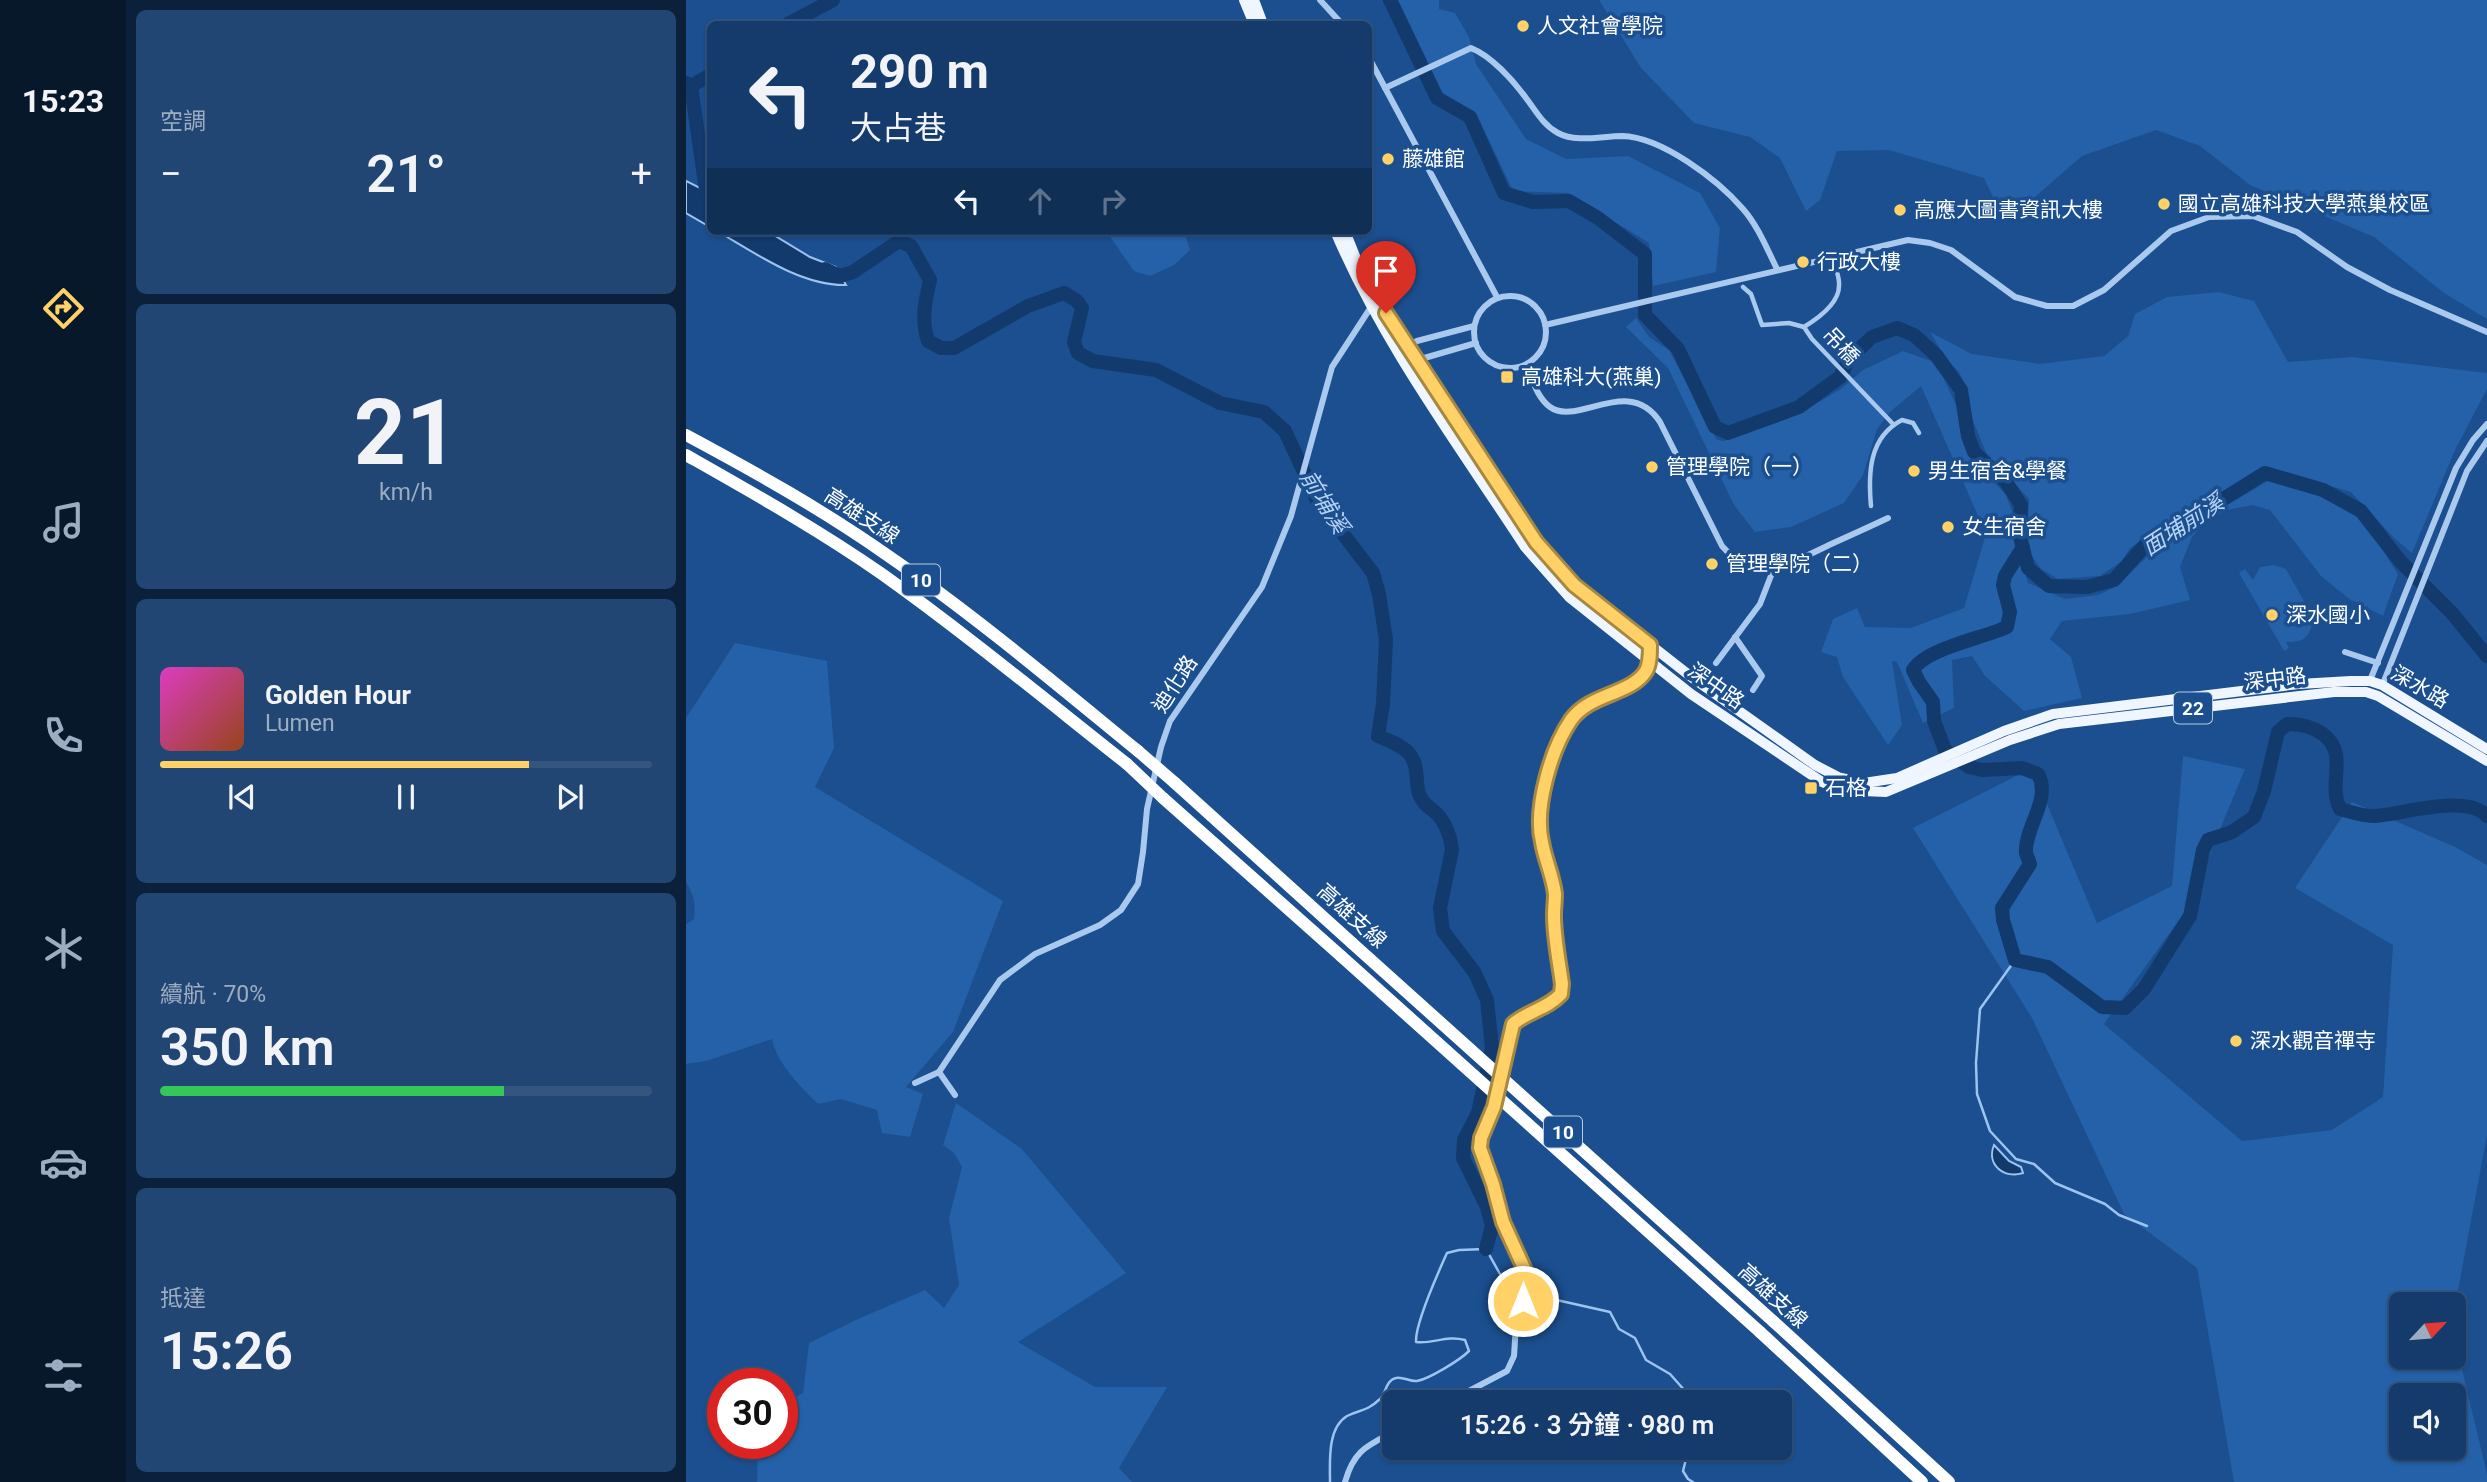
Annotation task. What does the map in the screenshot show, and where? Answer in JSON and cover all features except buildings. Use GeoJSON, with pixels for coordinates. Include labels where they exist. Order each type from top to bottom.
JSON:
{"type":"FeatureCollection","features":[{"type":"Feature","properties":{"kind":"highway","name":"高雄支線"},"geometry":{"type":"LineString","coordinates":[[686,435],[792,493],[888,555],[1138,751],[1949,1482]]}},
{"type":"Feature","properties":{"kind":"highway","name":"高雄支線"},"geometry":{"type":"LineString","coordinates":[[686,455],[785,511],[882,574],[1127,764],[1760,1332],[1922,1482]]}},
{"type":"Feature","properties":{"kind":"main road"},"geometry":{"type":"LineString","coordinates":[[1244,0],[1253,21]]}},
{"type":"Feature","properties":{"kind":"main road"},"geometry":{"type":"LineString","coordinates":[[1254,0],[1262,21]]}},
{"type":"Feature","properties":{"kind":"main road","name":"深中路"},"geometry":{"type":"LineString","coordinates":[[1337,235],[1356,280],[1406,346],[1536,542],[1574,585],[1694,679],[1823,769],[1838,777],[1864,783],[1902,781]]}},
{"type":"Feature","properties":{"kind":"main road","name":"深中路"},"geometry":{"type":"LineString","coordinates":[[1347,235],[1375,304],[1401,357],[1525,547],[1546,573],[1569,597],[1648,665],[1822,782],[1840,790],[1879,793],[2053,714],[2298,684],[2368,687],[2378,696]]}},
{"type":"Feature","properties":{"kind":"main road","name":"深水路"},"geometry":{"type":"LineString","coordinates":[[2368,687],[2382,685],[2487,749]]}},
{"type":"Feature","properties":{"kind":"main road","name":"深水路"},"geometry":{"type":"LineString","coordinates":[[2378,696],[2487,761]]}},
{"type":"Feature","properties":{"kind":"street"},"geometry":{"type":"LineString","coordinates":[[1320,0],[1339,21]]}},
{"type":"Feature","properties":{"kind":"street"},"geometry":{"type":"LineString","coordinates":[[1385,88],[1471,48],[1482,52],[1524,94],[1542,121],[1560,134],[1593,139],[1622,136],[1641,139],[1671,151],[1720,186],[1745,210],[1777,270]]}},
{"type":"Feature","properties":{"kind":"street"},"geometry":{"type":"LineString","coordinates":[[1372,64],[1497,297]]}},
{"type":"Feature","properties":{"kind":"street"},"geometry":{"type":"LineString","coordinates":[[1545,325],[1908,240],[1951,250],[2015,297],[2047,306],[2073,306],[2104,290],[2171,231],[2209,217],[2253,216],[2297,232],[2347,267],[2433,310],[2487,332]]}},
{"type":"Feature","properties":{"kind":"street"},"geometry":{"type":"LineString","coordinates":[[1804,327],[1816,320],[1834,300],[1840,288],[1835,264]]}},
{"type":"Feature","properties":{"kind":"street","name":"吊橋"},"geometry":{"type":"LineString","coordinates":[[1743,286],[1751,294],[1762,325],[1789,323],[1804,327],[1812,339],[1893,424],[1902,419],[1913,423],[1919,433]]}},
{"type":"Feature","properties":{"kind":"street"},"geometry":{"type":"LineString","coordinates":[[1506,295],[1526,300],[1535,306],[1545,325],[1546,337],[1542,348],[1526,365],[1515,368],[1493,364],[1484,357],[1476,343],[1475,326],[1478,315],[1497,297],[1506,295]]}},
{"type":"Feature","properties":{"kind":"street","name":"迪化路"},"geometry":{"type":"LineString","coordinates":[[939,1072],[1000,980],[1035,954],[1100,925],[1121,910],[1138,884],[1147,809],[1161,747],[1170,721],[1262,587],[1291,516],[1332,367],[1375,304]]}},
{"type":"Feature","properties":{"kind":"street"},"geometry":{"type":"LineString","coordinates":[[1475,326],[1406,346],[1401,357],[1416,362],[1476,343]]}},
{"type":"Feature","properties":{"kind":"street"},"geometry":{"type":"LineString","coordinates":[[1526,365],[1542,398],[1559,412],[1610,401],[1629,401],[1648,410],[1660,422],[1722,546],[1730,556],[1742,562],[1774,568],[1786,566],[1888,518]]}},
{"type":"Feature","properties":{"kind":"street"},"geometry":{"type":"LineString","coordinates":[[1871,506],[1870,468],[1878,442],[1893,424]]}},
{"type":"Feature","properties":{"kind":"street"},"geometry":{"type":"LineString","coordinates":[[2368,687],[2456,468],[2473,440],[2487,424]]}},
{"type":"Feature","properties":{"kind":"street"},"geometry":{"type":"LineString","coordinates":[[2378,696],[2468,469],[2487,441]]}},
{"type":"Feature","properties":{"kind":"street"},"geometry":{"type":"LineString","coordinates":[[2460,461],[2468,469]]}},
{"type":"Feature","properties":{"kind":"street"},"geometry":{"type":"LineString","coordinates":[[1716,663],[1760,604],[1774,568]]}},
{"type":"Feature","properties":{"kind":"street"},"geometry":{"type":"LineString","coordinates":[[1735,637],[1762,676],[1753,690]]}},
{"type":"Feature","properties":{"kind":"street"},"geometry":{"type":"LineString","coordinates":[[1471,1390],[1507,1371],[1514,1356],[1516,1325],[1523,1301],[1524,1268],[1503,1222],[1480,1148],[1481,1138],[1494,1107],[1513,1024],[1521,1017],[1545,1008],[1561,994],[1555,897],[1541,841],[1540,804],[1554,760],[1572,720],[1585,705],[1633,683],[1648,665],[1650,645]]}},
{"type":"Feature","properties":{"kind":"street"},"geometry":{"type":"LineString","coordinates":[[2345,652],[2379,659]]}},
{"type":"Feature","properties":{"kind":"street"},"geometry":{"type":"LineString","coordinates":[[915,1083],[939,1072],[954,1095]]}},
{"type":"Feature","properties":{"kind":"street"},"geometry":{"type":"LineString","coordinates":[[1345,1482],[1351,1462],[1362,1449],[1382,1438]]}},
{"type":"Feature","properties":{"kind":"shaded area"},"geometry":{"type":"Polygon","coordinates":[[[1398,0],[1439,0],[1439,9],[1455,13],[1469,37],[1476,64],[1526,139],[1566,159],[1628,156],[1700,193],[1720,228],[1716,272],[1653,286],[1649,243],[1568,193],[1513,191],[1477,115],[1444,96],[1398,0]]]}},
{"type":"Feature","properties":{"kind":"shaded area"},"geometry":{"type":"Polygon","coordinates":[[[1599,0],[2487,0],[2487,319],[2444,293],[2374,237],[2250,185],[2200,146],[2156,130],[2082,156],[2005,223],[1984,178],[1889,150],[1837,151],[1820,200],[1806,211],[1780,158],[1750,137],[1694,123],[1641,68],[1599,0]]]}},
{"type":"Feature","properties":{"kind":"shaded area"},"geometry":{"type":"Polygon","coordinates":[[[686,181],[707,192],[707,225],[686,213],[686,181]]]}},
{"type":"Feature","properties":{"kind":"shaded area"},"geometry":{"type":"Polygon","coordinates":[[[724,235],[774,235],[810,257],[836,267],[846,285],[812,280],[763,258],[724,235]]]}},
{"type":"Feature","properties":{"kind":"shaded area"},"geometry":{"type":"Polygon","coordinates":[[[1109,235],[1185,235],[1190,250],[1174,265],[1150,276],[1134,271],[1109,235]]]}},
{"type":"Feature","properties":{"kind":"shaded area"},"geometry":{"type":"Polygon","coordinates":[[[2219,292],[2254,301],[2288,362],[2352,357],[2487,373],[2487,389],[2455,450],[2412,553],[2395,539],[2351,492],[2267,468],[2174,518],[2130,548],[2122,561],[2100,576],[2058,579],[2041,569],[2031,555],[2027,537],[2029,499],[1986,453],[1972,418],[1966,387],[1959,372],[1946,359],[1930,332],[1972,354],[2040,364],[2104,356],[2128,336],[2135,314],[2167,297],[2219,292]]]}},
{"type":"Feature","properties":{"kind":"shaded area"},"geometry":{"type":"Polygon","coordinates":[[[1636,318],[1649,337],[1669,350],[1717,440],[1724,441],[1802,412],[1841,389],[1863,370],[1903,351],[1931,361],[1944,379],[1956,405],[1968,454],[2006,495],[2012,511],[2016,544],[2028,583],[2065,599],[2098,595],[2117,586],[2158,546],[2268,481],[2326,498],[2362,521],[2398,574],[2383,616],[2348,598],[2321,576],[2270,510],[2253,505],[2227,510],[2206,521],[2192,537],[2180,567],[2190,600],[2130,614],[2062,621],[2050,639],[2071,657],[2082,698],[2024,711],[1985,676],[1972,656],[1952,660],[1954,708],[1923,723],[1897,662],[1892,661],[1902,725],[1888,745],[1843,677],[1837,657],[1821,652],[1833,619],[1857,608],[1865,627],[1911,628],[1964,608],[1986,534],[1921,386],[1891,411],[1877,429],[1863,475],[1844,503],[1791,527],[1755,532],[1734,505],[1668,368],[1626,327],[1636,318]]]}},
{"type":"Feature","properties":{"kind":"shaded area"},"geometry":{"type":"Polygon","coordinates":[[[2274,565],[2286,569],[2314,619],[2305,638],[2286,642],[2289,648],[2284,651],[2239,573],[2245,569],[2253,580],[2260,567],[2274,565]]]}},
{"type":"Feature","properties":{"kind":"shaded area"},"geometry":{"type":"Polygon","coordinates":[[[735,643],[827,661],[834,748],[815,787],[1003,901],[953,1032],[906,1087],[923,1094],[910,1137],[882,1133],[877,1110],[841,1099],[818,1104],[784,1066],[772,1039],[706,1061],[686,1064],[686,924],[694,919],[695,908],[686,882],[686,718],[735,643]]]}},
{"type":"Feature","properties":{"kind":"shaded area"},"geometry":{"type":"Polygon","coordinates":[[[2183,756],[2245,769],[2187,909],[2104,1024],[2242,1141],[2332,1130],[2383,1097],[2393,945],[2295,888],[2352,802],[2455,847],[2487,865],[2487,1135],[2458,1292],[2389,1292],[2389,1369],[2462,1369],[2465,1383],[2389,1383],[2389,1460],[2466,1460],[2466,1386],[2487,1482],[2234,1482],[2197,1268],[2124,1214],[2032,1018],[1913,828],[2032,768],[2097,923],[2172,886],[2183,756]]]}},
{"type":"Feature","properties":{"kind":"shaded area"},"geometry":{"type":"Polygon","coordinates":[[[956,1103],[1022,1149],[1126,1273],[1018,1342],[1095,1387],[1167,1387],[1119,1468],[1132,1482],[757,1482],[758,1459],[798,1459],[798,1396],[803,1393],[809,1343],[925,1290],[944,1308],[959,1285],[949,1218],[962,1167],[954,1153],[943,1145],[956,1103]]]}},
{"type":"Feature","properties":{"kind":"shaded area"},"geometry":{"type":"Polygon","coordinates":[[[1994,1145],[2009,1161],[2021,1167],[2023,1173],[2009,1174],[1998,1169],[1992,1159],[1994,1145]]]}},
{"type":"Feature","properties":{"kind":"waterway","name":"面埔前溪"},"geometry":{"type":"LineString","coordinates":[[794,21],[833,0]]}},
{"type":"Feature","properties":{"kind":"waterway","name":"面埔前溪"},"geometry":{"type":"LineString","coordinates":[[1390,0],[1437,98],[1470,117],[1504,193],[1533,202],[1569,201],[1598,218],[1645,254],[1645,315],[1678,349],[1715,427],[1728,433],[1799,407],[1840,377],[1849,359],[1872,337],[1897,328],[1914,335],[1937,356],[1961,390],[1968,436],[1974,452],[2006,482],[2021,505],[2020,537],[2028,568],[2049,586],[2087,587],[2114,580],[2148,542],[2167,534],[2265,473],[2323,490],[2361,511],[2400,561],[2452,613],[2487,656]]}},
{"type":"Feature","properties":{"kind":"waterway","name":"面埔前溪"},"geometry":{"type":"LineString","coordinates":[[686,83],[691,86],[707,77]]}},
{"type":"Feature","properties":{"kind":"waterway","name":"前埔溪"},"geometry":{"type":"LineString","coordinates":[[691,86],[707,194]]}},
{"type":"Feature","properties":{"kind":"waterway","name":"前埔溪"},"geometry":{"type":"LineString","coordinates":[[825,269],[840,276],[853,272],[899,241],[911,246],[930,280],[924,318],[928,341],[941,348],[954,348],[1028,306],[1064,293],[1077,301],[1082,308],[1074,342],[1078,353],[1093,361],[1156,370],[1220,403],[1264,412],[1285,431],[1317,500],[1373,573],[1386,640],[1383,704],[1378,736],[1401,747],[1411,756],[1421,798],[1440,818],[1450,841],[1452,850],[1440,908],[1443,931],[1475,973],[1487,1000],[1492,1048],[1478,1113],[1464,1140],[1463,1158],[1487,1207],[1492,1226],[1486,1249]]}},
{"type":"Feature","properties":{"kind":"waterway"},"geometry":{"type":"LineString","coordinates":[[2023,547],[2005,576],[2003,585],[2010,612],[2007,627],[1942,650],[1920,662],[1913,670],[1933,702],[1934,721],[1945,750],[1969,767],[1982,770],[2022,768],[2038,774],[2042,793],[2027,843],[2026,853],[2030,864],[2002,908],[2015,960],[2048,967],[2102,1007],[2125,1008],[2144,989],[2190,916],[2203,850],[2208,840],[2232,832],[2254,817],[2264,791],[2278,732],[2287,724],[2316,730],[2331,743],[2337,760],[2336,789],[2340,809],[2373,816],[2432,807],[2464,806],[2477,809],[2487,816]]}},
{"type":"Feature","properties":{"kind":"waterway"},"geometry":{"type":"LineString","coordinates":[[2015,960],[1980,1009],[1977,1094],[1990,1131],[2016,1159],[2034,1164],[2055,1183],[2105,1204],[2119,1215],[2147,1226]]}},
{"type":"Feature","properties":{"kind":"waterway"},"geometry":{"type":"LineString","coordinates":[[1385,1390],[1393,1379],[1422,1380],[1444,1369],[1469,1351],[1465,1340],[1416,1342],[1417,1334],[1423,1311],[1447,1253],[1486,1249],[1500,1274],[1530,1294],[1610,1312],[1619,1329],[1635,1338],[1646,1360],[1670,1374],[1684,1390]]}},
{"type":"Feature","properties":{"kind":"waterway"},"geometry":{"type":"LineString","coordinates":[[1330,1482],[1331,1446],[1336,1429],[1347,1416],[1367,1408],[1382,1396]]}},
{"type":"Feature","properties":{"kind":"waterway"},"geometry":{"type":"LineString","coordinates":[[1686,1460],[1683,1471],[1693,1482]]}},
{"type":"Feature","properties":{"kind":"place","name":"人文社會學院"},"geometry":{"type":"Point","coordinates":[1523,26]}},
{"type":"Feature","properties":{"kind":"place","name":"藤雄館"},"geometry":{"type":"Point","coordinates":[1388,159]}},
{"type":"Feature","properties":{"kind":"place","name":"國立高雄科技大學燕巢校區"},"geometry":{"type":"Point","coordinates":[2164,204]}},
{"type":"Feature","properties":{"kind":"place","name":"高應大圖書資訊大樓"},"geometry":{"type":"Point","coordinates":[1900,210]}},
{"type":"Feature","properties":{"kind":"place","name":"行政大樓"},"geometry":{"type":"Point","coordinates":[1803,262]}},
{"type":"Feature","properties":{"kind":"place","name":"高雄科大(燕巢)"},"geometry":{"type":"Point","coordinates":[1507,377]}},
{"type":"Feature","properties":{"kind":"place","name":"管理學院（一）"},"geometry":{"type":"Point","coordinates":[1652,467]}},
{"type":"Feature","properties":{"kind":"place","name":"男生宿舍&學餐"},"geometry":{"type":"Point","coordinates":[1914,471]}},
{"type":"Feature","properties":{"kind":"place","name":"女生宿舍"},"geometry":{"type":"Point","coordinates":[1948,527]}},
{"type":"Feature","properties":{"kind":"place","name":"管理學院（二）"},"geometry":{"type":"Point","coordinates":[1712,564]}},
{"type":"Feature","properties":{"kind":"place","name":"深水國小"},"geometry":{"type":"Point","coordinates":[2272,615]}},
{"type":"Feature","properties":{"kind":"place","name":"石格"},"geometry":{"type":"Point","coordinates":[1811,788]}},
{"type":"Feature","properties":{"kind":"place","name":"深水觀音禪寺"},"geometry":{"type":"Point","coordinates":[2236,1041]}},
{"type":"Feature","properties":{"kind":"route"},"geometry":{"type":"LineString","coordinates":[[1386,313],[1416,362],[1553,564],[1574,585],[1650,645],[1649,661],[1641,677],[1612,694],[1585,705],[1572,720],[1562,739],[1540,804],[1541,841],[1555,897],[1555,939],[1561,994],[1545,1008],[1521,1017],[1513,1024],[1494,1107],[1481,1138],[1480,1148],[1503,1222],[1524,1268],[1523,1301]]}}]}
